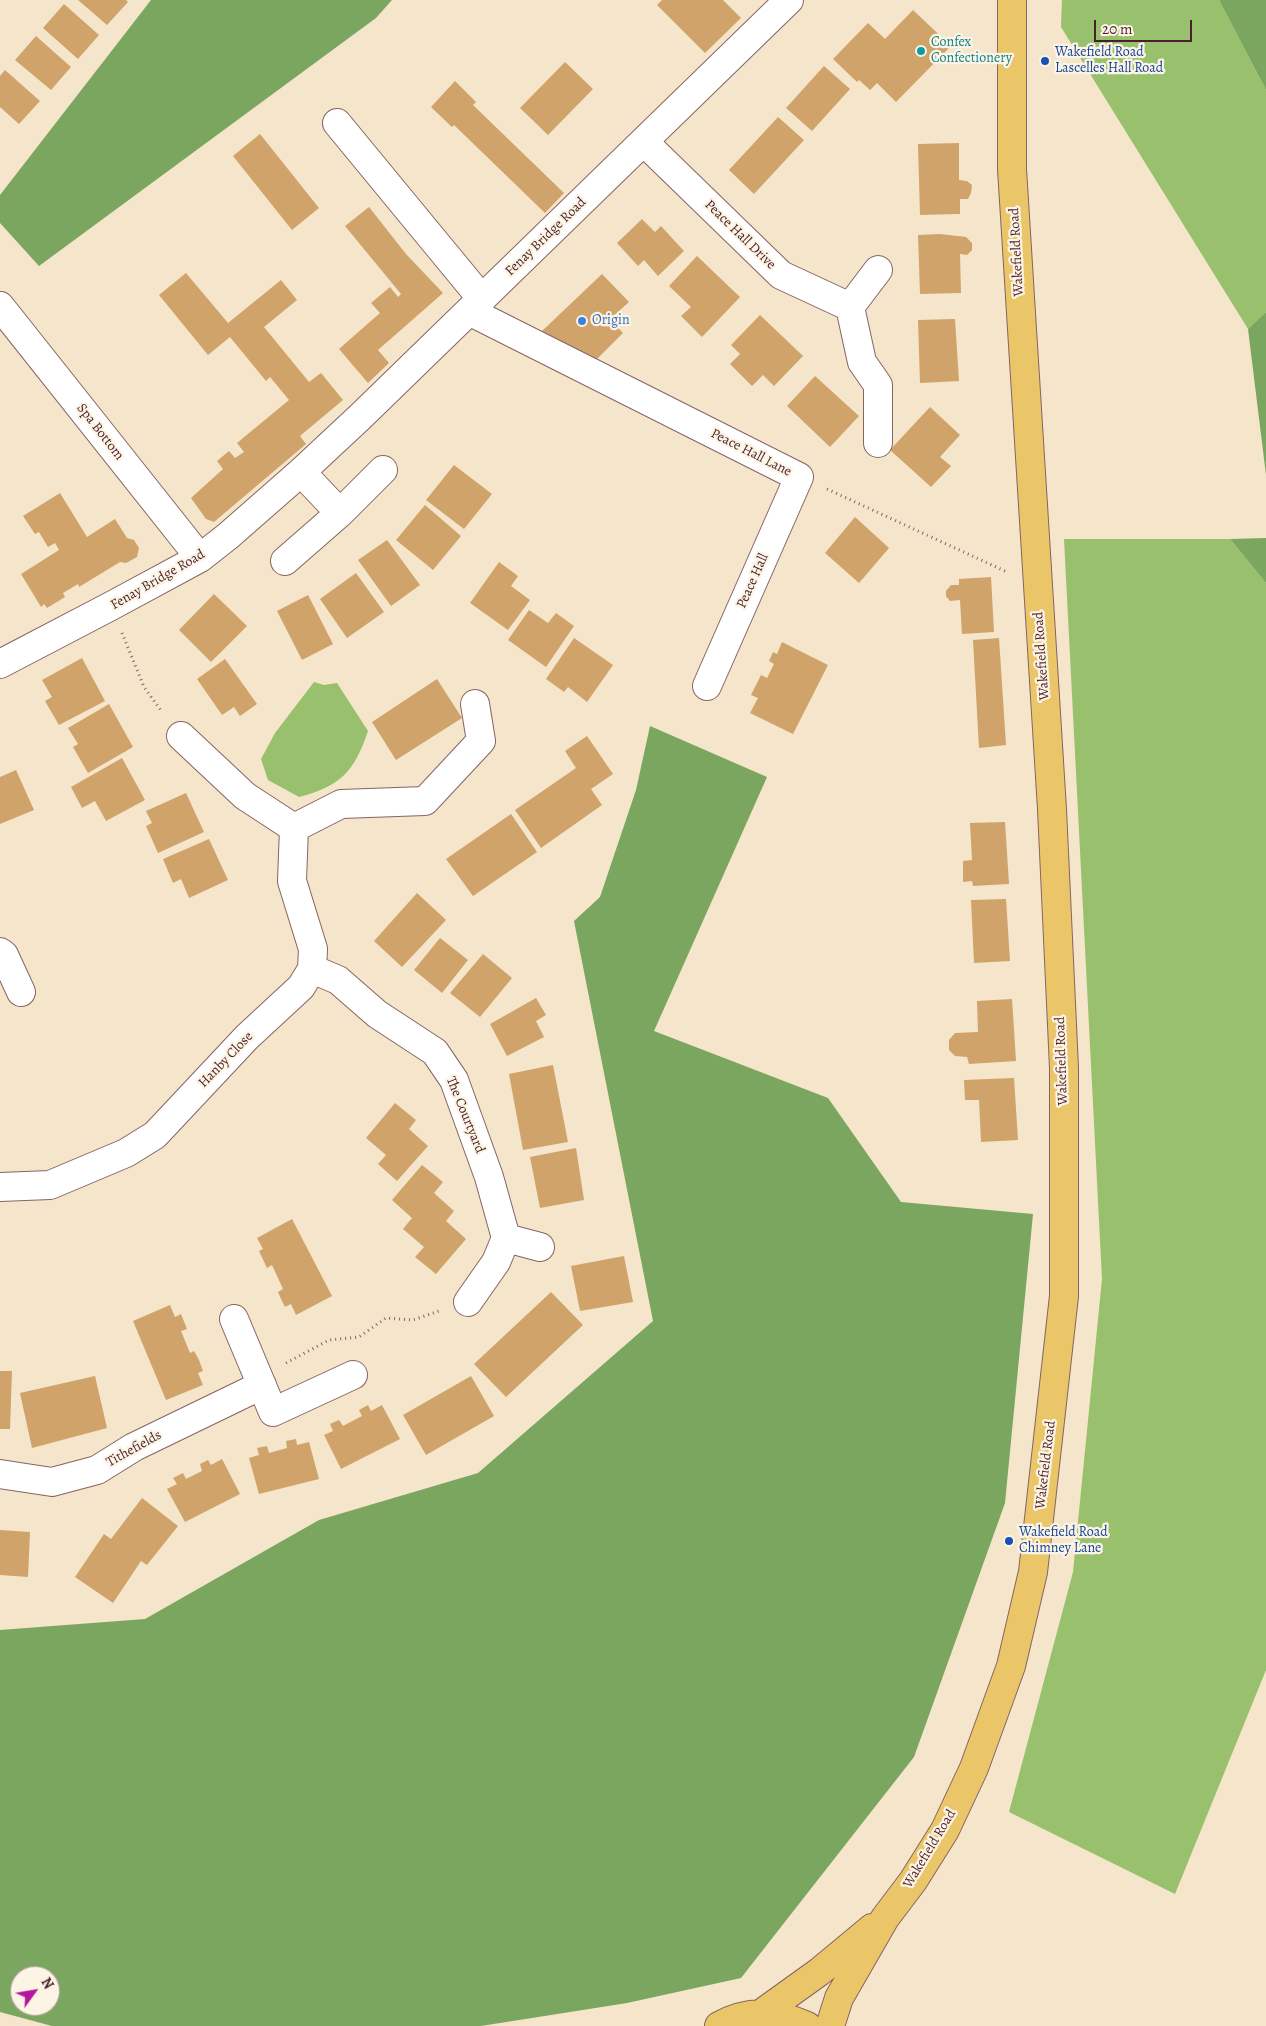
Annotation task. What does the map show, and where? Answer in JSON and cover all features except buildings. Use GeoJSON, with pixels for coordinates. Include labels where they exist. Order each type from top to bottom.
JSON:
{"type":"FeatureCollection","features":[{"type":"Feature","properties":{"kind":"highway","name":"Wakefield Road"},"geometry":{"type":"LineString","coordinates":[[830,2026],[839,1998],[885,1918],[913,1881],[945,1830],[974,1768],[1011,1666],[1033,1572],[1064,1296],[1064,1068],[1052,809],[1012,169],[1012,0]]}},
{"type":"Feature","properties":{"kind":"highway","name":"Wakefield Road"},"geometry":{"type":"LineString","coordinates":[[1012,169],[1027,0]]}},
{"type":"Feature","properties":{"kind":"highway","name":"Wakefield Road"},"geometry":{"type":"LineString","coordinates":[[762,2013],[819,1972],[885,1918]]}},
{"type":"Feature","properties":{"kind":"highway","name":"Wakefield Road"},"geometry":{"type":"LineString","coordinates":[[719,2026],[734,2018],[762,2013],[786,2016],[807,2026]]}},
{"type":"Feature","properties":{"kind":"street","name":"Fenay Bridge Road"},"geometry":{"type":"LineString","coordinates":[[0,664],[200,558],[228,536],[301,472],[476,305],[789,0]]}},
{"type":"Feature","properties":{"kind":"street"},"geometry":{"type":"LineString","coordinates":[[337,123],[476,305]]}},
{"type":"Feature","properties":{"kind":"street","name":"Peace Hall Drive"},"geometry":{"type":"LineString","coordinates":[[644,142],[781,275],[850,307]]}},
{"type":"Feature","properties":{"kind":"street"},"geometry":{"type":"LineString","coordinates":[[878,270],[850,307],[862,362],[878,385],[878,444]]}},
{"type":"Feature","properties":{"kind":"street","name":"Peace Hall Lane"},"geometry":{"type":"LineString","coordinates":[[476,305],[799,477]]}},
{"type":"Feature","properties":{"kind":"street","name":"Spa Bottom"},"geometry":{"type":"LineString","coordinates":[[0,306],[200,558]]}},
{"type":"Feature","properties":{"kind":"street"},"geometry":{"type":"LineString","coordinates":[[285,561],[340,513],[383,470]]}},
{"type":"Feature","properties":{"kind":"street"},"geometry":{"type":"LineString","coordinates":[[301,472],[340,513]]}},
{"type":"Feature","properties":{"kind":"street","name":"Peace Hall"},"geometry":{"type":"LineString","coordinates":[[707,686],[799,477]]}},
{"type":"Feature","properties":{"kind":"street"},"geometry":{"type":"LineString","coordinates":[[294,828],[341,804],[425,801],[481,741],[475,704]]}},
{"type":"Feature","properties":{"kind":"street"},"geometry":{"type":"LineString","coordinates":[[181,736],[245,796],[294,828]]}},
{"type":"Feature","properties":{"kind":"street"},"geometry":{"type":"LineString","coordinates":[[294,828],[292,881],[313,949],[312,969]]}},
{"type":"Feature","properties":{"kind":"street"},"geometry":{"type":"LineString","coordinates":[[0,952],[4,956],[21,992]]}},
{"type":"Feature","properties":{"kind":"street","name":"Hanby Close"},"geometry":{"type":"LineString","coordinates":[[0,1187],[50,1185],[126,1153],[155,1135],[247,1036],[301,987],[312,969]]}},
{"type":"Feature","properties":{"kind":"street","name":"The Courtyard"},"geometry":{"type":"LineString","coordinates":[[312,969],[338,980],[378,1014],[434,1052],[454,1080],[489,1177],[506,1238]]}},
{"type":"Feature","properties":{"kind":"street"},"geometry":{"type":"LineString","coordinates":[[468,1302],[496,1262],[506,1238],[540,1246]]}},
{"type":"Feature","properties":{"kind":"street"},"geometry":{"type":"LineString","coordinates":[[234,1319],[273,1412],[353,1375]]}},
{"type":"Feature","properties":{"kind":"street","name":"Tithefields"},"geometry":{"type":"LineString","coordinates":[[0,1474],[52,1482],[97,1470],[134,1447],[260,1381]]}},
{"type":"Feature","properties":{"kind":"path","name":"Peace Hall Lane"},"geometry":{"type":"LineString","coordinates":[[799,477],[1037,586]]}},
{"type":"Feature","properties":{"kind":"path"},"geometry":{"type":"LineString","coordinates":[[112,606],[144,687],[181,736]]}},
{"type":"Feature","properties":{"kind":"path"},"geometry":{"type":"LineString","coordinates":[[260,1381],[329,1340],[359,1336],[386,1318],[413,1320],[468,1302]]}},
{"type":"Feature","properties":{"kind":"green space"},"geometry":{"type":"Polygon","coordinates":[[[151,0],[392,0],[376,18],[39,266],[0,223],[0,195],[151,0]]]}},
{"type":"Feature","properties":{"kind":"green space"},"geometry":{"type":"Polygon","coordinates":[[[1062,0],[1219,0],[1266,90],[1266,312],[1248,329],[1061,27],[1062,0]]]}},
{"type":"Feature","properties":{"kind":"green space"},"geometry":{"type":"Polygon","coordinates":[[[1219,0],[1266,0],[1266,90],[1219,0]]]}},
{"type":"Feature","properties":{"kind":"green space"},"geometry":{"type":"Polygon","coordinates":[[[1266,312],[1266,475],[1248,329],[1266,312]]]}},
{"type":"Feature","properties":{"kind":"green space"},"geometry":{"type":"Polygon","coordinates":[[[1266,538],[1266,583],[1230,539],[1266,538]]]}},
{"type":"Feature","properties":{"kind":"green space"},"geometry":{"type":"Polygon","coordinates":[[[1064,539],[1230,539],[1266,583],[1266,1670],[1175,1894],[1009,1812],[1073,1572],[1102,1279],[1064,539]]]}},
{"type":"Feature","properties":{"kind":"green space"},"geometry":{"type":"Polygon","coordinates":[[[314,682],[324,685],[337,683],[368,731],[357,757],[344,775],[326,788],[299,797],[268,780],[261,759],[275,733],[314,682]]]}},
{"type":"Feature","properties":{"kind":"green space"},"geometry":{"type":"Polygon","coordinates":[[[650,726],[767,777],[654,1031],[828,1098],[901,1202],[1033,1214],[1005,1503],[914,1757],[741,1978],[627,2003],[481,2026],[52,2026],[15,2016],[60,2016],[60,1966],[10,1966],[10,2015],[0,2012],[0,1630],[145,1619],[319,1520],[478,1473],[653,1321],[574,921],[600,897],[636,790],[650,726]]]}},
{"type":"Feature","properties":{"kind":"place","name":"Confex Confectionery"},"geometry":{"type":"Point","coordinates":[921,51]}},
{"type":"Feature","properties":{"kind":"place","name":"Wakefield Road Lascelles Hall Road"},"geometry":{"type":"Point","coordinates":[1045,61]}},
{"type":"Feature","properties":{"kind":"place","name":"Origin"},"geometry":{"type":"Point","coordinates":[582,321]}},
{"type":"Feature","properties":{"kind":"place","name":"Wakefield Road Chimney Lane"},"geometry":{"type":"Point","coordinates":[1009,1541]}}]}
